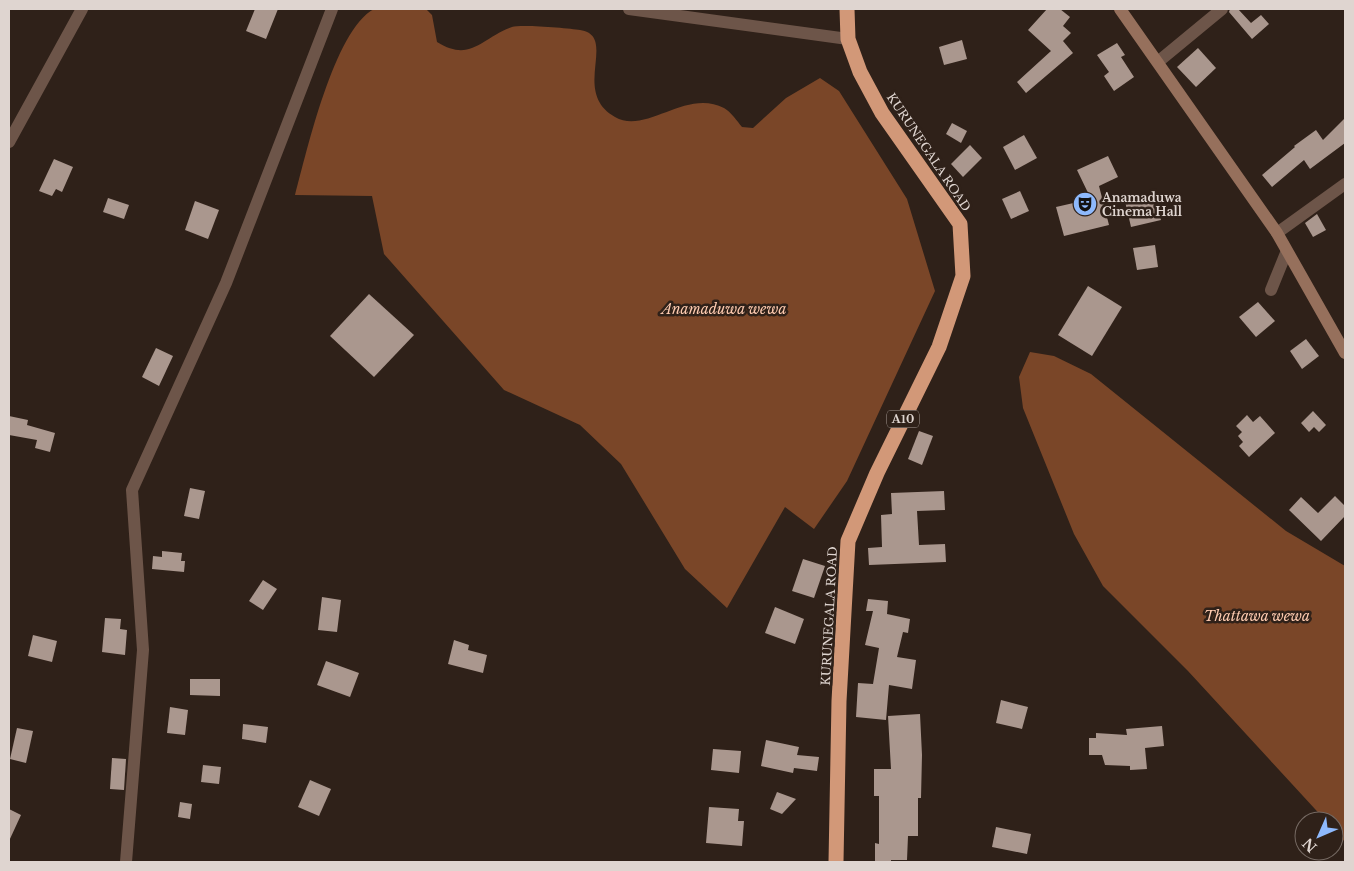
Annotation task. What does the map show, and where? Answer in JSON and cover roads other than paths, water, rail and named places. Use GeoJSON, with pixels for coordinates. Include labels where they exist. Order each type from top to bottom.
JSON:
{"type":"FeatureCollection","features":[{"type":"Feature","properties":{"kind":"highway","name":"KURUNEGALA ROAD"},"geometry":{"type":"LineString","coordinates":[[836,862],[839,702],[848,541],[877,472],[939,347],[963,276],[960,224],[882,113],[860,72],[848,39],[847,9]]}},
{"type":"Feature","properties":{"kind":"street"},"geometry":{"type":"LineString","coordinates":[[9,142],[82,9]]}},
{"type":"Feature","properties":{"kind":"street"},"geometry":{"type":"LineString","coordinates":[[126,862],[143,650],[132,490],[226,283],[332,9]]}},
{"type":"Feature","properties":{"kind":"street"},"geometry":{"type":"LineString","coordinates":[[629,9],[848,39]]}},
{"type":"Feature","properties":{"kind":"street"},"geometry":{"type":"LineString","coordinates":[[1120,9],[1159,61],[1277,233],[1286,253],[1345,353]]}},
{"type":"Feature","properties":{"kind":"street"},"geometry":{"type":"LineString","coordinates":[[1159,61],[1222,9]]}},
{"type":"Feature","properties":{"kind":"street"},"geometry":{"type":"LineString","coordinates":[[1277,233],[1345,184]]}},
{"type":"Feature","properties":{"kind":"street"},"geometry":{"type":"LineString","coordinates":[[1270,290],[1286,253]]}},
{"type":"Feature","properties":{"kind":"water","name":"Anamaduwa wewa"},"geometry":{"type":"Polygon","coordinates":[[[374,9],[426,9],[432,15],[437,42],[449,48],[459,50],[476,46],[501,32],[517,26],[574,29],[591,34],[596,43],[594,80],[596,94],[602,106],[615,117],[627,121],[653,117],[681,107],[710,103],[727,110],[742,127],[753,128],[786,98],[820,78],[839,91],[907,199],[935,291],[847,481],[814,529],[785,507],[727,608],[685,569],[621,464],[580,425],[504,390],[384,254],[372,196],[295,195],[315,122],[335,65],[346,41],[360,21],[374,9]]]}},
{"type":"Feature","properties":{"kind":"water","name":"Thattawa wewa"},"geometry":{"type":"Polygon","coordinates":[[[1030,352],[1054,356],[1091,374],[1286,531],[1345,566],[1345,842],[1344,811],[1317,811],[1188,671],[1103,586],[1074,534],[1023,408],[1019,377],[1030,352]]]}},
{"type":"Feature","properties":{"kind":"place","name":"Anamaduwa Cinema Hall"},"geometry":{"type":"Point","coordinates":[1085,204]}}]}
